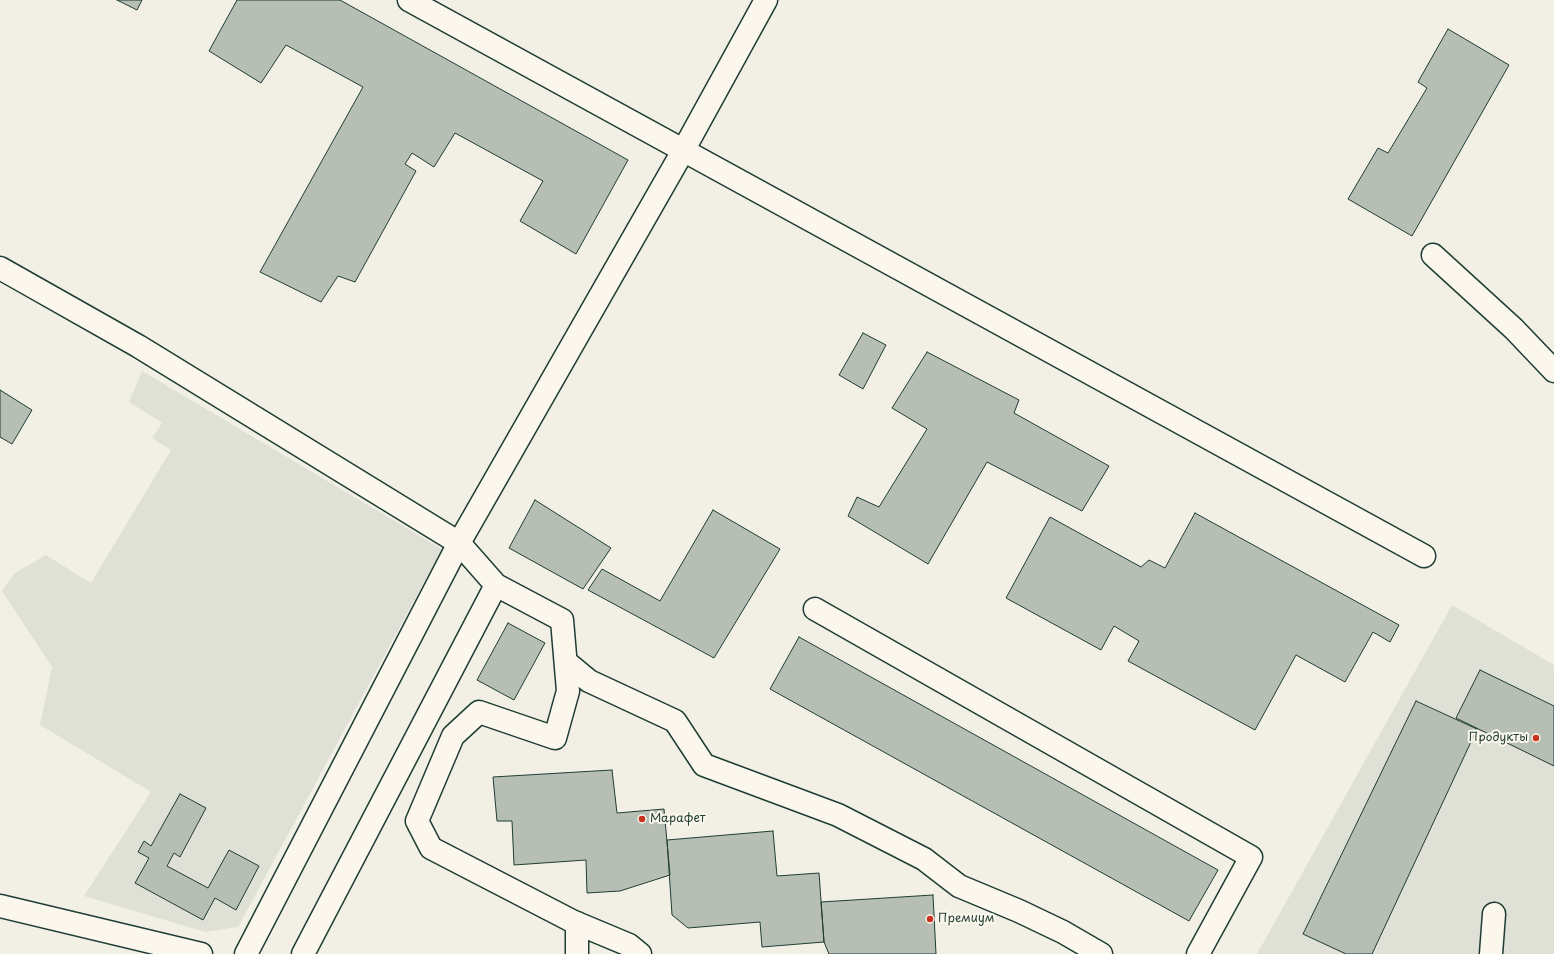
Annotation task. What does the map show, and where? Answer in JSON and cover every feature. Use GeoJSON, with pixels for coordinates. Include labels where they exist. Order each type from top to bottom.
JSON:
{"type":"FeatureCollection","features":[{"type":"Feature","properties":{"kind":"street"},"geometry":{"type":"LineString","coordinates":[[409,0],[1424,556]]}},
{"type":"Feature","properties":{"kind":"street"},"geometry":{"type":"LineString","coordinates":[[246,954],[459,542],[683,150],[766,0]]}},
{"type":"Feature","properties":{"kind":"street"},"geometry":{"type":"LineString","coordinates":[[1433,255],[1514,328],[1554,371]]}},
{"type":"Feature","properties":{"kind":"street"},"geometry":{"type":"LineString","coordinates":[[0,268],[138,346],[459,542],[496,585],[562,620],[568,691],[555,738],[479,712],[453,736],[417,821],[431,848],[577,923],[629,945],[640,954]]}},
{"type":"Feature","properties":{"kind":"street"},"geometry":{"type":"LineString","coordinates":[[303,954],[496,585]]}},
{"type":"Feature","properties":{"kind":"street"},"geometry":{"type":"LineString","coordinates":[[815,609],[1250,857],[1198,954]]}},
{"type":"Feature","properties":{"kind":"street"},"geometry":{"type":"LineString","coordinates":[[566,662],[589,680],[675,721],[704,765],[838,815],[924,859],[959,886],[1019,911],[1101,954]]}},
{"type":"Feature","properties":{"kind":"street"},"geometry":{"type":"LineString","coordinates":[[0,906],[201,954]]}},
{"type":"Feature","properties":{"kind":"street"},"geometry":{"type":"LineString","coordinates":[[1491,954],[1494,914]]}},
{"type":"Feature","properties":{"kind":"street"},"geometry":{"type":"LineString","coordinates":[[577,923],[577,954]]}},
{"type":"Feature","properties":{"kind":"shaded area"},"geometry":{"type":"Polygon","coordinates":[[[142,371],[442,549],[238,927],[205,932],[84,896],[151,792],[40,725],[52,667],[2,591],[15,573],[46,555],[91,583],[171,450],[152,438],[162,423],[129,402],[142,371]]]}},
{"type":"Feature","properties":{"kind":"shaded area"},"geometry":{"type":"Polygon","coordinates":[[[1452,605],[1554,665],[1554,954],[1257,954],[1452,605]]]}},
{"type":"Feature","properties":{"kind":"building"},"geometry":{"type":"Polygon","coordinates":[[[117,0],[142,0],[137,10],[117,0]]]}},
{"type":"Feature","properties":{"kind":"building"},"geometry":{"type":"Polygon","coordinates":[[[237,0],[340,0],[628,160],[576,254],[520,221],[543,181],[455,133],[434,167],[412,153],[405,164],[416,171],[355,282],[338,276],[321,302],[260,272],[363,87],[286,45],[261,83],[209,51],[237,0]]]}},
{"type":"Feature","properties":{"kind":"building"},"geometry":{"type":"Polygon","coordinates":[[[1448,29],[1509,65],[1412,236],[1348,199],[1378,148],[1388,153],[1427,88],[1418,82],[1448,29]]]}},
{"type":"Feature","properties":{"kind":"building"},"geometry":{"type":"Polygon","coordinates":[[[863,333],[886,345],[863,389],[839,375],[863,333]]]}},
{"type":"Feature","properties":{"kind":"building"},"geometry":{"type":"Polygon","coordinates":[[[927,352],[1019,400],[1014,413],[1109,466],[1082,511],[987,462],[928,564],[848,516],[857,497],[879,507],[927,429],[892,408],[927,352]]]}},
{"type":"Feature","properties":{"kind":"building"},"geometry":{"type":"Polygon","coordinates":[[[0,390],[32,410],[12,444],[0,437],[0,390]]]}},
{"type":"Feature","properties":{"kind":"building"},"geometry":{"type":"Polygon","coordinates":[[[535,500],[611,548],[583,589],[509,548],[535,500]]]}},
{"type":"Feature","properties":{"kind":"building"},"geometry":{"type":"Polygon","coordinates":[[[713,510],[780,549],[714,658],[588,590],[602,569],[660,601],[713,510]]]}},
{"type":"Feature","properties":{"kind":"building"},"geometry":{"type":"Polygon","coordinates":[[[1195,513],[1399,625],[1390,642],[1373,632],[1345,682],[1296,655],[1255,730],[1128,661],[1139,641],[1114,626],[1101,650],[1006,598],[1050,517],[1141,567],[1149,560],[1165,568],[1195,513]]]}},
{"type":"Feature","properties":{"kind":"building"},"geometry":{"type":"Polygon","coordinates":[[[508,623],[545,643],[514,700],[477,680],[508,623]]]}},
{"type":"Feature","properties":{"kind":"building"},"geometry":{"type":"Polygon","coordinates":[[[799,637],[1218,870],[1189,921],[770,689],[799,637]]]}},
{"type":"Feature","properties":{"kind":"building"},"geometry":{"type":"Polygon","coordinates":[[[1480,670],[1554,706],[1554,766],[1456,718],[1480,670]]]}},
{"type":"Feature","properties":{"kind":"building"},"geometry":{"type":"Polygon","coordinates":[[[1416,701],[1477,729],[1372,954],[1346,954],[1303,934],[1416,701]]]}},
{"type":"Feature","properties":{"kind":"building"},"geometry":{"type":"Polygon","coordinates":[[[612,770],[617,813],[664,809],[670,875],[620,891],[587,893],[586,860],[514,865],[512,821],[497,821],[493,777],[612,770]]]}},
{"type":"Feature","properties":{"kind":"building"},"geometry":{"type":"Polygon","coordinates":[[[180,794],[206,808],[180,857],[174,853],[167,866],[208,888],[229,850],[259,866],[236,910],[215,898],[203,920],[135,883],[149,858],[138,852],[144,841],[151,846],[180,794]]]}},
{"type":"Feature","properties":{"kind":"building"},"geometry":{"type":"Polygon","coordinates":[[[773,831],[777,876],[819,873],[824,942],[762,947],[760,922],[688,928],[672,915],[667,840],[773,831]]]}},
{"type":"Feature","properties":{"kind":"building"},"geometry":{"type":"Polygon","coordinates":[[[933,895],[936,954],[829,954],[824,942],[821,902],[933,895]]]}},
{"type":"Feature","properties":{"kind":"place","name":"Продукты"},"geometry":{"type":"Point","coordinates":[1536,738]}},
{"type":"Feature","properties":{"kind":"place","name":"Марафет"},"geometry":{"type":"Point","coordinates":[642,819]}},
{"type":"Feature","properties":{"kind":"place","name":"Премиум"},"geometry":{"type":"Point","coordinates":[930,919]}}]}
